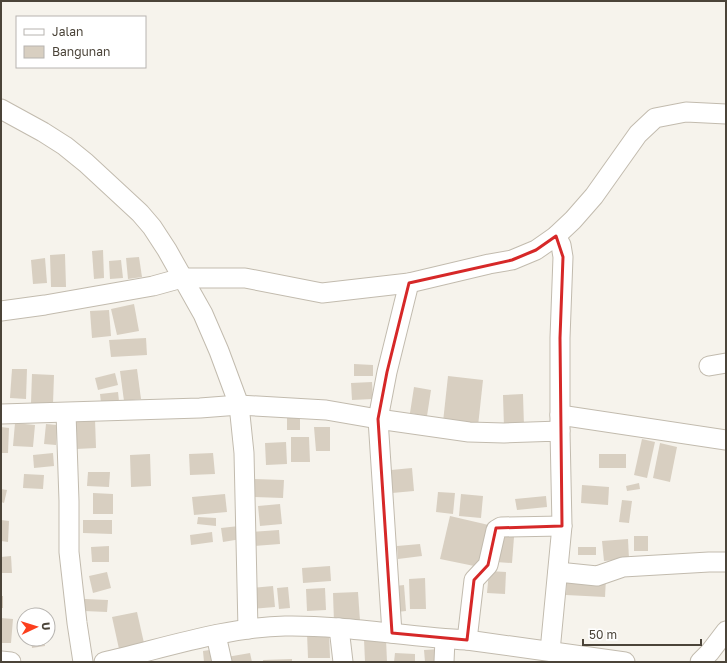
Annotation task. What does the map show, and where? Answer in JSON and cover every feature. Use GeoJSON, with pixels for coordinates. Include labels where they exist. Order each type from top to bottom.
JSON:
{"type":"FeatureCollection","features":[{"type":"Feature","properties":{"kind":"street"},"geometry":{"type":"LineString","coordinates":[[1,110],[43,132],[65,146],[110,185],[152,227],[167,250],[203,314],[240,405],[244,453],[248,629]]}},
{"type":"Feature","properties":{"kind":"street"},"geometry":{"type":"LineString","coordinates":[[1,311],[153,286],[182,278],[245,278],[322,293],[409,283],[512,260],[536,250],[556,236],[573,220],[594,196],[638,134],[655,118],[686,112],[726,114]]}},
{"type":"Feature","properties":{"kind":"street"},"geometry":{"type":"LineString","coordinates":[[550,651],[562,526],[560,338],[563,257],[561,245],[556,236]]}},
{"type":"Feature","properties":{"kind":"street"},"geometry":{"type":"LineString","coordinates":[[392,633],[378,419],[387,372],[409,283]]}},
{"type":"Feature","properties":{"kind":"street"},"geometry":{"type":"LineString","coordinates":[[1,414],[200,408],[240,405],[326,410],[469,432],[504,433],[560,423],[726,440]]}},
{"type":"Feature","properties":{"kind":"street"},"geometry":{"type":"LineString","coordinates":[[66,413],[70,552],[76,623],[83,662]]}},
{"type":"Feature","properties":{"kind":"street"},"geometry":{"type":"LineString","coordinates":[[467,640],[474,580],[488,565],[496,530],[501,527],[562,526]]}},
{"type":"Feature","properties":{"kind":"street"},"geometry":{"type":"LineString","coordinates":[[558,572],[600,576],[624,567],[726,562]]}},
{"type":"Feature","properties":{"kind":"street"},"geometry":{"type":"LineString","coordinates":[[104,662],[216,635],[248,629],[284,626],[339,628],[467,640],[619,662]]}},
{"type":"Feature","properties":{"kind":"street"},"geometry":{"type":"LineString","coordinates":[[339,628],[343,662]]}},
{"type":"Feature","properties":{"kind":"street"},"geometry":{"type":"LineString","coordinates":[[700,662],[710,652],[726,631]]}},
{"type":"Feature","properties":{"kind":"street"},"geometry":{"type":"LineString","coordinates":[[216,635],[222,662]]}},
{"type":"Feature","properties":{"kind":"street"},"geometry":{"type":"LineString","coordinates":[[444,639],[444,662]]}},
{"type":"Feature","properties":{"kind":"street"},"geometry":{"type":"LineString","coordinates":[[1,660],[11,662]]}},
{"type":"Feature","properties":{"kind":"highlighted area"},"geometry":{"type":"Polygon","coordinates":[[[556,236],[563,257],[560,338],[562,526],[496,528],[488,565],[474,580],[467,640],[392,633],[378,419],[387,372],[409,283],[512,260],[536,250],[556,236]]]}},
{"type":"Feature","properties":{"kind":"building"},"geometry":{"type":"Polygon","coordinates":[[[103,250],[104,278],[94,279],[92,251],[103,250]]]}},
{"type":"Feature","properties":{"kind":"building"},"geometry":{"type":"Polygon","coordinates":[[[65,254],[66,287],[51,287],[50,255],[65,254]]]}},
{"type":"Feature","properties":{"kind":"building"},"geometry":{"type":"Polygon","coordinates":[[[139,257],[142,277],[128,279],[126,258],[139,257]]]}},
{"type":"Feature","properties":{"kind":"building"},"geometry":{"type":"Polygon","coordinates":[[[45,258],[47,283],[33,284],[31,260],[45,258]]]}},
{"type":"Feature","properties":{"kind":"building"},"geometry":{"type":"Polygon","coordinates":[[[121,260],[123,278],[110,279],[109,261],[121,260]]]}},
{"type":"Feature","properties":{"kind":"building"},"geometry":{"type":"Polygon","coordinates":[[[134,304],[139,331],[117,335],[111,309],[134,304]]]}},
{"type":"Feature","properties":{"kind":"building"},"geometry":{"type":"Polygon","coordinates":[[[109,310],[111,336],[92,338],[90,311],[109,310]]]}},
{"type":"Feature","properties":{"kind":"building"},"geometry":{"type":"Polygon","coordinates":[[[146,338],[147,355],[111,357],[109,340],[146,338]]]}},
{"type":"Feature","properties":{"kind":"building"},"geometry":{"type":"Polygon","coordinates":[[[354,364],[373,365],[373,376],[354,376],[354,364]]]}},
{"type":"Feature","properties":{"kind":"building"},"geometry":{"type":"Polygon","coordinates":[[[12,369],[27,369],[26,399],[10,398],[12,369]]]}},
{"type":"Feature","properties":{"kind":"building"},"geometry":{"type":"Polygon","coordinates":[[[137,369],[141,399],[124,401],[120,371],[137,369]]]}},
{"type":"Feature","properties":{"kind":"building"},"geometry":{"type":"Polygon","coordinates":[[[115,373],[118,385],[98,390],[95,378],[115,373]]]}},
{"type":"Feature","properties":{"kind":"building"},"geometry":{"type":"Polygon","coordinates":[[[32,374],[54,375],[53,404],[31,403],[32,374]]]}},
{"type":"Feature","properties":{"kind":"building"},"geometry":{"type":"Polygon","coordinates":[[[448,376],[483,380],[478,426],[443,422],[448,376]]]}},
{"type":"Feature","properties":{"kind":"building"},"geometry":{"type":"Polygon","coordinates":[[[372,382],[373,399],[352,400],[351,383],[372,382]]]}},
{"type":"Feature","properties":{"kind":"building"},"geometry":{"type":"Polygon","coordinates":[[[414,387],[431,390],[427,416],[410,413],[414,387]]]}},
{"type":"Feature","properties":{"kind":"building"},"geometry":{"type":"Polygon","coordinates":[[[118,392],[119,401],[101,403],[100,394],[118,392]]]}},
{"type":"Feature","properties":{"kind":"building"},"geometry":{"type":"Polygon","coordinates":[[[523,394],[524,427],[504,428],[503,395],[523,394]]]}},
{"type":"Feature","properties":{"kind":"building"},"geometry":{"type":"Polygon","coordinates":[[[300,416],[300,430],[287,430],[287,417],[300,416]]]}},
{"type":"Feature","properties":{"kind":"building"},"geometry":{"type":"Polygon","coordinates":[[[95,419],[96,448],[76,449],[75,420],[95,419]]]}},
{"type":"Feature","properties":{"kind":"building"},"geometry":{"type":"Polygon","coordinates":[[[15,423],[35,425],[33,447],[13,446],[15,423]]]}},
{"type":"Feature","properties":{"kind":"building"},"geometry":{"type":"Polygon","coordinates":[[[46,424],[57,425],[56,445],[44,444],[46,424]]]}},
{"type":"Feature","properties":{"kind":"building"},"geometry":{"type":"Polygon","coordinates":[[[1,427],[9,428],[8,453],[1,453],[1,427]]]}},
{"type":"Feature","properties":{"kind":"building"},"geometry":{"type":"Polygon","coordinates":[[[314,427],[330,427],[330,451],[316,451],[314,427]]]}},
{"type":"Feature","properties":{"kind":"building"},"geometry":{"type":"Polygon","coordinates":[[[291,437],[309,437],[310,462],[291,462],[291,437]]]}},
{"type":"Feature","properties":{"kind":"building"},"geometry":{"type":"Polygon","coordinates":[[[642,439],[655,442],[647,478],[634,475],[642,439]]]}},
{"type":"Feature","properties":{"kind":"building"},"geometry":{"type":"Polygon","coordinates":[[[286,442],[287,464],[266,465],[265,443],[286,442]]]}},
{"type":"Feature","properties":{"kind":"building"},"geometry":{"type":"Polygon","coordinates":[[[660,443],[677,447],[670,482],[653,478],[660,443]]]}},
{"type":"Feature","properties":{"kind":"building"},"geometry":{"type":"Polygon","coordinates":[[[53,453],[54,466],[34,468],[33,455],[53,453]]]}},
{"type":"Feature","properties":{"kind":"building"},"geometry":{"type":"Polygon","coordinates":[[[213,453],[215,474],[190,475],[189,454],[213,453]]]}},
{"type":"Feature","properties":{"kind":"building"},"geometry":{"type":"Polygon","coordinates":[[[150,454],[151,486],[131,487],[130,455],[150,454]]]}},
{"type":"Feature","properties":{"kind":"building"},"geometry":{"type":"Polygon","coordinates":[[[599,454],[626,454],[626,468],[599,468],[599,454]]]}},
{"type":"Feature","properties":{"kind":"building"},"geometry":{"type":"Polygon","coordinates":[[[412,468],[414,491],[392,493],[391,470],[412,468]]]}},
{"type":"Feature","properties":{"kind":"building"},"geometry":{"type":"Polygon","coordinates":[[[88,472],[110,472],[109,487],[87,486],[88,472]]]}},
{"type":"Feature","properties":{"kind":"building"},"geometry":{"type":"Polygon","coordinates":[[[24,474],[44,475],[43,489],[23,488],[24,474]]]}},
{"type":"Feature","properties":{"kind":"building"},"geometry":{"type":"Polygon","coordinates":[[[254,479],[284,480],[283,498],[254,497],[254,479]]]}},
{"type":"Feature","properties":{"kind":"building"},"geometry":{"type":"Polygon","coordinates":[[[639,483],[640,489],[627,491],[626,486],[639,483]]]}},
{"type":"Feature","properties":{"kind":"building"},"geometry":{"type":"Polygon","coordinates":[[[582,485],[609,487],[608,505],[581,503],[582,485]]]}},
{"type":"Feature","properties":{"kind":"building"},"geometry":{"type":"Polygon","coordinates":[[[1,489],[7,490],[4,503],[1,502],[1,489]]]}},
{"type":"Feature","properties":{"kind":"building"},"geometry":{"type":"Polygon","coordinates":[[[438,492],[455,493],[453,514],[436,512],[438,492]]]}},
{"type":"Feature","properties":{"kind":"building"},"geometry":{"type":"Polygon","coordinates":[[[93,493],[113,494],[113,514],[93,514],[93,493]]]}},
{"type":"Feature","properties":{"kind":"building"},"geometry":{"type":"Polygon","coordinates":[[[225,494],[227,512],[194,515],[192,497],[225,494]]]}},
{"type":"Feature","properties":{"kind":"building"},"geometry":{"type":"Polygon","coordinates":[[[461,494],[483,496],[481,518],[459,516],[461,494]]]}},
{"type":"Feature","properties":{"kind":"building"},"geometry":{"type":"Polygon","coordinates":[[[546,496],[547,507],[517,510],[515,499],[546,496]]]}},
{"type":"Feature","properties":{"kind":"building"},"geometry":{"type":"Polygon","coordinates":[[[622,500],[632,501],[629,523],[619,522],[622,500]]]}},
{"type":"Feature","properties":{"kind":"building"},"geometry":{"type":"Polygon","coordinates":[[[280,504],[282,524],[260,526],[258,506],[280,504]]]}},
{"type":"Feature","properties":{"kind":"building"},"geometry":{"type":"Polygon","coordinates":[[[450,516],[493,526],[484,568],[440,559],[450,516]]]}},
{"type":"Feature","properties":{"kind":"building"},"geometry":{"type":"Polygon","coordinates":[[[198,517],[216,518],[216,526],[197,524],[198,517]]]}},
{"type":"Feature","properties":{"kind":"building"},"geometry":{"type":"Polygon","coordinates":[[[1,520],[9,521],[8,542],[1,541],[1,520]]]}},
{"type":"Feature","properties":{"kind":"building"},"geometry":{"type":"Polygon","coordinates":[[[83,520],[112,520],[112,534],[83,533],[83,520]]]}},
{"type":"Feature","properties":{"kind":"building"},"geometry":{"type":"Polygon","coordinates":[[[239,526],[241,539],[223,542],[221,528],[239,526]]]}},
{"type":"Feature","properties":{"kind":"building"},"geometry":{"type":"Polygon","coordinates":[[[279,530],[280,544],[253,546],[252,532],[279,530]]]}},
{"type":"Feature","properties":{"kind":"building"},"geometry":{"type":"Polygon","coordinates":[[[212,532],[213,542],[191,545],[190,535],[212,532]]]}},
{"type":"Feature","properties":{"kind":"building"},"geometry":{"type":"Polygon","coordinates":[[[498,536],[514,537],[512,563],[496,562],[498,536]]]}},
{"type":"Feature","properties":{"kind":"building"},"geometry":{"type":"Polygon","coordinates":[[[634,536],[648,536],[648,551],[634,551],[634,536]]]}},
{"type":"Feature","properties":{"kind":"building"},"geometry":{"type":"Polygon","coordinates":[[[628,539],[629,559],[604,561],[602,541],[628,539]]]}},
{"type":"Feature","properties":{"kind":"building"},"geometry":{"type":"Polygon","coordinates":[[[420,544],[422,556],[398,559],[397,546],[420,544]]]}},
{"type":"Feature","properties":{"kind":"building"},"geometry":{"type":"Polygon","coordinates":[[[109,546],[109,562],[92,562],[91,547],[109,546]]]}},
{"type":"Feature","properties":{"kind":"building"},"geometry":{"type":"Polygon","coordinates":[[[578,547],[596,547],[596,555],[578,555],[578,547]]]}},
{"type":"Feature","properties":{"kind":"building"},"geometry":{"type":"Polygon","coordinates":[[[11,556],[12,573],[1,573],[1,557],[11,556]]]}},
{"type":"Feature","properties":{"kind":"building"},"geometry":{"type":"Polygon","coordinates":[[[330,566],[331,581],[303,583],[302,568],[330,566]]]}},
{"type":"Feature","properties":{"kind":"building"},"geometry":{"type":"Polygon","coordinates":[[[489,571],[506,572],[505,594],[487,593],[489,571]]]}},
{"type":"Feature","properties":{"kind":"building"},"geometry":{"type":"Polygon","coordinates":[[[107,572],[111,588],[93,593],[89,576],[107,572]]]}},
{"type":"Feature","properties":{"kind":"building"},"geometry":{"type":"Polygon","coordinates":[[[567,577],[606,578],[605,597],[566,595],[567,577]]]}},
{"type":"Feature","properties":{"kind":"building"},"geometry":{"type":"Polygon","coordinates":[[[425,578],[426,609],[410,609],[409,579],[425,578]]]}},
{"type":"Feature","properties":{"kind":"building"},"geometry":{"type":"Polygon","coordinates":[[[404,585],[406,611],[397,612],[395,586],[404,585]]]}},
{"type":"Feature","properties":{"kind":"building"},"geometry":{"type":"Polygon","coordinates":[[[273,586],[275,607],[252,609],[250,588],[273,586]]]}},
{"type":"Feature","properties":{"kind":"building"},"geometry":{"type":"Polygon","coordinates":[[[288,587],[290,608],[279,609],[277,588],[288,587]]]}},
{"type":"Feature","properties":{"kind":"building"},"geometry":{"type":"Polygon","coordinates":[[[325,588],[326,610],[307,611],[306,589],[325,588]]]}},
{"type":"Feature","properties":{"kind":"building"},"geometry":{"type":"Polygon","coordinates":[[[358,592],[360,621],[334,623],[333,593],[358,592]]]}},
{"type":"Feature","properties":{"kind":"building"},"geometry":{"type":"Polygon","coordinates":[[[1,596],[3,596],[3,608],[1,608],[1,596]]]}},
{"type":"Feature","properties":{"kind":"building"},"geometry":{"type":"Polygon","coordinates":[[[85,599],[108,600],[107,612],[84,611],[85,599]]]}},
{"type":"Feature","properties":{"kind":"building"},"geometry":{"type":"Polygon","coordinates":[[[137,612],[144,643],[119,649],[112,617],[137,612]]]}},
{"type":"Feature","properties":{"kind":"building"},"geometry":{"type":"Polygon","coordinates":[[[1,618],[13,619],[11,643],[1,643],[1,618]]]}},
{"type":"Feature","properties":{"kind":"building"},"geometry":{"type":"Polygon","coordinates":[[[329,632],[330,658],[308,658],[307,633],[329,632]]]}},
{"type":"Feature","properties":{"kind":"building"},"geometry":{"type":"Polygon","coordinates":[[[364,639],[386,639],[387,662],[365,662],[364,639]]]}},
{"type":"Feature","properties":{"kind":"building"},"geometry":{"type":"Polygon","coordinates":[[[216,649],[218,662],[204,662],[203,651],[216,649]]]}},
{"type":"Feature","properties":{"kind":"building"},"geometry":{"type":"Polygon","coordinates":[[[440,649],[441,662],[425,662],[424,650],[440,649]]]}},
{"type":"Feature","properties":{"kind":"building"},"geometry":{"type":"Polygon","coordinates":[[[250,653],[252,662],[228,662],[227,657],[250,653]]]}},
{"type":"Feature","properties":{"kind":"building"},"geometry":{"type":"Polygon","coordinates":[[[395,653],[415,654],[415,662],[394,662],[395,653]]]}},
{"type":"Feature","properties":{"kind":"building"},"geometry":{"type":"Polygon","coordinates":[[[292,659],[292,662],[263,662],[263,660],[292,659]]]}}]}
